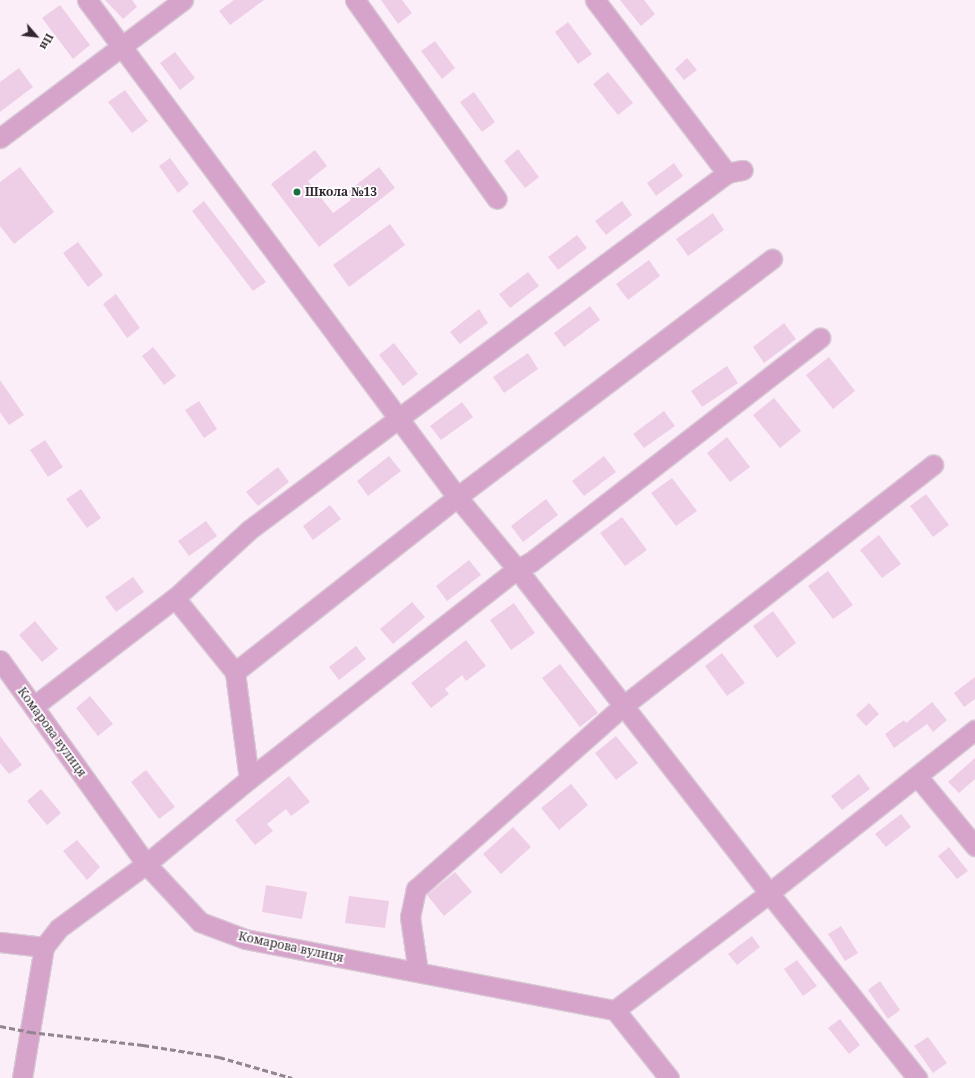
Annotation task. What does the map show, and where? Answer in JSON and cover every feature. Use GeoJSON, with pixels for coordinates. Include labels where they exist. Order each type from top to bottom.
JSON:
{"type":"FeatureCollection","features":[{"type":"Feature","properties":{"kind":"street"},"geometry":{"type":"LineString","coordinates":[[86,0],[122,45],[457,497],[517,569],[769,893],[917,1078]]}},
{"type":"Feature","properties":{"kind":"street"},"geometry":{"type":"LineString","coordinates":[[0,138],[182,0]]}},
{"type":"Feature","properties":{"kind":"street"},"geometry":{"type":"LineString","coordinates":[[355,0],[497,199]]}},
{"type":"Feature","properties":{"kind":"street"},"geometry":{"type":"LineString","coordinates":[[34,706],[175,598],[249,530],[735,171],[595,0]]}},
{"type":"Feature","properties":{"kind":"street"},"geometry":{"type":"LineString","coordinates":[[235,672],[457,497],[772,260]]}},
{"type":"Feature","properties":{"kind":"street"},"geometry":{"type":"LineString","coordinates":[[22,1078],[44,947],[59,928],[146,864],[249,779],[517,569],[531,562],[820,338]]}},
{"type":"Feature","properties":{"kind":"street"},"geometry":{"type":"LineString","coordinates":[[418,972],[410,916],[416,888],[623,706],[933,465]]}},
{"type":"Feature","properties":{"kind":"street"},"geometry":{"type":"LineString","coordinates":[[175,598],[235,672],[249,779]]}},
{"type":"Feature","properties":{"kind":"street","name":"Комарова вулиця"},"geometry":{"type":"LineString","coordinates":[[0,660],[146,864],[200,922],[245,939],[615,1010]]}},
{"type":"Feature","properties":{"kind":"street"},"geometry":{"type":"LineString","coordinates":[[669,1078],[615,1010],[769,893],[975,730]]}},
{"type":"Feature","properties":{"kind":"street"},"geometry":{"type":"LineString","coordinates":[[917,776],[975,846]]}},
{"type":"Feature","properties":{"kind":"street"},"geometry":{"type":"LineString","coordinates":[[0,942],[44,947]]}},
{"type":"Feature","properties":{"kind":"building"},"geometry":{"type":"Polygon","coordinates":[[[105,0],[132,0],[137,7],[123,19],[105,0]]]}},
{"type":"Feature","properties":{"kind":"building"},"geometry":{"type":"Polygon","coordinates":[[[234,0],[264,0],[230,25],[219,11],[234,0]]]}},
{"type":"Feature","properties":{"kind":"building"},"geometry":{"type":"Polygon","coordinates":[[[381,0],[402,0],[412,13],[398,24],[381,0]]]}},
{"type":"Feature","properties":{"kind":"building"},"geometry":{"type":"Polygon","coordinates":[[[620,0],[644,0],[655,14],[641,26],[620,0]]]}},
{"type":"Feature","properties":{"kind":"building"},"geometry":{"type":"Polygon","coordinates":[[[60,5],[90,45],[73,59],[42,18],[60,5]]]}},
{"type":"Feature","properties":{"kind":"building"},"geometry":{"type":"Polygon","coordinates":[[[568,22],[592,54],[578,64],[555,32],[568,22]]]}},
{"type":"Feature","properties":{"kind":"building"},"geometry":{"type":"Polygon","coordinates":[[[435,41],[455,68],[442,79],[421,51],[435,41]]]}},
{"type":"Feature","properties":{"kind":"building"},"geometry":{"type":"Polygon","coordinates":[[[175,52],[195,78],[180,90],[160,63],[175,52]]]}},
{"type":"Feature","properties":{"kind":"building"},"geometry":{"type":"Polygon","coordinates":[[[687,58],[697,70],[684,80],[675,69],[687,58]]]}},
{"type":"Feature","properties":{"kind":"building"},"geometry":{"type":"Polygon","coordinates":[[[19,68],[33,87],[0,112],[0,82],[19,68]]]}},
{"type":"Feature","properties":{"kind":"building"},"geometry":{"type":"Polygon","coordinates":[[[608,72],[633,103],[618,115],[593,84],[608,72]]]}},
{"type":"Feature","properties":{"kind":"building"},"geometry":{"type":"Polygon","coordinates":[[[125,90],[148,121],[132,133],[108,102],[125,90]]]}},
{"type":"Feature","properties":{"kind":"building"},"geometry":{"type":"Polygon","coordinates":[[[474,92],[495,122],[482,132],[460,102],[474,92]]]}},
{"type":"Feature","properties":{"kind":"building"},"geometry":{"type":"Polygon","coordinates":[[[518,149],[539,177],[525,188],[504,161],[518,149]]]}},
{"type":"Feature","properties":{"kind":"building","name":"Школа №13"},"geometry":{"type":"Polygon","coordinates":[[[315,150],[327,166],[308,181],[333,213],[351,200],[346,193],[379,167],[395,188],[319,247],[271,184],[315,150]]]}},
{"type":"Feature","properties":{"kind":"building"},"geometry":{"type":"Polygon","coordinates":[[[170,158],[189,184],[178,193],[159,166],[170,158]]]}},
{"type":"Feature","properties":{"kind":"building"},"geometry":{"type":"Polygon","coordinates":[[[674,163],[683,176],[656,196],[647,183],[674,163]]]}},
{"type":"Feature","properties":{"kind":"building"},"geometry":{"type":"Polygon","coordinates":[[[20,167],[54,212],[14,244],[0,226],[0,182],[20,167]]]}},
{"type":"Feature","properties":{"kind":"building"},"geometry":{"type":"Polygon","coordinates":[[[204,201],[266,282],[253,291],[192,211],[204,201]]]}},
{"type":"Feature","properties":{"kind":"building"},"geometry":{"type":"Polygon","coordinates":[[[622,201],[632,215],[606,235],[595,221],[622,201]]]}},
{"type":"Feature","properties":{"kind":"building"},"geometry":{"type":"Polygon","coordinates":[[[713,213],[724,230],[688,256],[676,239],[713,213]]]}},
{"type":"Feature","properties":{"kind":"building"},"geometry":{"type":"Polygon","coordinates":[[[390,224],[405,245],[349,287],[333,265],[390,224]]]}},
{"type":"Feature","properties":{"kind":"building"},"geometry":{"type":"Polygon","coordinates":[[[577,235],[587,248],[558,270],[548,257],[577,235]]]}},
{"type":"Feature","properties":{"kind":"building"},"geometry":{"type":"Polygon","coordinates":[[[78,242],[103,275],[88,287],[63,253],[78,242]]]}},
{"type":"Feature","properties":{"kind":"building"},"geometry":{"type":"Polygon","coordinates":[[[649,260],[660,276],[628,300],[616,284],[649,260]]]}},
{"type":"Feature","properties":{"kind":"building"},"geometry":{"type":"Polygon","coordinates":[[[528,272],[539,286],[510,308],[499,294],[528,272]]]}},
{"type":"Feature","properties":{"kind":"building"},"geometry":{"type":"Polygon","coordinates":[[[116,294],[140,328],[127,338],[103,304],[116,294]]]}},
{"type":"Feature","properties":{"kind":"building"},"geometry":{"type":"Polygon","coordinates":[[[590,306],[600,320],[564,347],[554,333],[590,306]]]}},
{"type":"Feature","properties":{"kind":"building"},"geometry":{"type":"Polygon","coordinates":[[[479,309],[488,323],[460,344],[450,332],[479,309]]]}},
{"type":"Feature","properties":{"kind":"building"},"geometry":{"type":"Polygon","coordinates":[[[784,323],[796,339],[764,363],[753,347],[784,323]]]}},
{"type":"Feature","properties":{"kind":"building"},"geometry":{"type":"Polygon","coordinates":[[[394,343],[418,374],[403,386],[379,355],[394,343]]]}},
{"type":"Feature","properties":{"kind":"building"},"geometry":{"type":"Polygon","coordinates":[[[153,347],[176,376],[164,385],[142,356],[153,347]]]}},
{"type":"Feature","properties":{"kind":"building"},"geometry":{"type":"Polygon","coordinates":[[[528,353],[538,369],[504,393],[493,377],[528,353]]]}},
{"type":"Feature","properties":{"kind":"building"},"geometry":{"type":"Polygon","coordinates":[[[829,357],[855,391],[833,409],[806,375],[829,357]]]}},
{"type":"Feature","properties":{"kind":"building"},"geometry":{"type":"Polygon","coordinates":[[[727,366],[738,383],[702,407],[691,391],[727,366]]]}},
{"type":"Feature","properties":{"kind":"building"},"geometry":{"type":"Polygon","coordinates":[[[0,380],[24,415],[9,425],[0,412],[0,380]]]}},
{"type":"Feature","properties":{"kind":"building"},"geometry":{"type":"Polygon","coordinates":[[[774,398],[801,431],[780,448],[753,415],[774,398]]]}},
{"type":"Feature","properties":{"kind":"building"},"geometry":{"type":"Polygon","coordinates":[[[199,401],[217,429],[204,438],[185,410],[199,401]]]}},
{"type":"Feature","properties":{"kind":"building"},"geometry":{"type":"Polygon","coordinates":[[[462,402],[473,417],[441,440],[430,426],[462,402]]]}},
{"type":"Feature","properties":{"kind":"building"},"geometry":{"type":"Polygon","coordinates":[[[664,411],[675,426],[644,448],[633,434],[664,411]]]}},
{"type":"Feature","properties":{"kind":"building"},"geometry":{"type":"Polygon","coordinates":[[[727,437],[750,467],[730,482],[707,453],[727,437]]]}},
{"type":"Feature","properties":{"kind":"building"},"geometry":{"type":"Polygon","coordinates":[[[45,440],[63,467],[48,477],[30,450],[45,440]]]}},
{"type":"Feature","properties":{"kind":"building"},"geometry":{"type":"Polygon","coordinates":[[[389,456],[401,471],[368,496],[357,481],[389,456]]]}},
{"type":"Feature","properties":{"kind":"building"},"geometry":{"type":"Polygon","coordinates":[[[604,456],[616,472],[584,496],[572,481],[604,456]]]}},
{"type":"Feature","properties":{"kind":"building"},"geometry":{"type":"Polygon","coordinates":[[[278,467],[289,482],[258,506],[246,492],[278,467]]]}},
{"type":"Feature","properties":{"kind":"building"},"geometry":{"type":"Polygon","coordinates":[[[672,478],[697,511],[676,526],[651,493],[672,478]]]}},
{"type":"Feature","properties":{"kind":"building"},"geometry":{"type":"Polygon","coordinates":[[[81,489],[101,518],[87,528],[66,499],[81,489]]]}},
{"type":"Feature","properties":{"kind":"building"},"geometry":{"type":"Polygon","coordinates":[[[926,494],[949,525],[933,537],[910,506],[926,494]]]}},
{"type":"Feature","properties":{"kind":"building"},"geometry":{"type":"Polygon","coordinates":[[[546,499],[558,515],[523,542],[511,526],[546,499]]]}},
{"type":"Feature","properties":{"kind":"building"},"geometry":{"type":"Polygon","coordinates":[[[330,505],[341,519],[313,540],[303,526],[330,505]]]}},
{"type":"Feature","properties":{"kind":"building"},"geometry":{"type":"Polygon","coordinates":[[[622,517],[647,550],[625,566],[600,533],[622,517]]]}},
{"type":"Feature","properties":{"kind":"building"},"geometry":{"type":"Polygon","coordinates":[[[206,521],[217,536],[189,556],[178,541],[206,521]]]}},
{"type":"Feature","properties":{"kind":"building"},"geometry":{"type":"Polygon","coordinates":[[[879,535],[901,564],[882,578],[860,550],[879,535]]]}},
{"type":"Feature","properties":{"kind":"building"},"geometry":{"type":"Polygon","coordinates":[[[469,560],[481,575],[447,601],[436,586],[469,560]]]}},
{"type":"Feature","properties":{"kind":"building"},"geometry":{"type":"Polygon","coordinates":[[[828,571],[853,605],[833,619],[808,586],[828,571]]]}},
{"type":"Feature","properties":{"kind":"building"},"geometry":{"type":"Polygon","coordinates":[[[133,577],[144,592],[116,612],[105,597],[133,577]]]}},
{"type":"Feature","properties":{"kind":"building"},"geometry":{"type":"Polygon","coordinates":[[[412,602],[425,617],[393,644],[380,629],[412,602]]]}},
{"type":"Feature","properties":{"kind":"building"},"geometry":{"type":"Polygon","coordinates":[[[514,603],[535,633],[511,650],[490,620],[514,603]]]}},
{"type":"Feature","properties":{"kind":"building"},"geometry":{"type":"Polygon","coordinates":[[[773,611],[796,643],[777,658],[753,626],[773,611]]]}},
{"type":"Feature","properties":{"kind":"building"},"geometry":{"type":"Polygon","coordinates":[[[35,621],[58,649],[42,662],[19,635],[35,621]]]}},
{"type":"Feature","properties":{"kind":"building"},"geometry":{"type":"Polygon","coordinates":[[[466,640],[486,666],[466,681],[462,675],[445,689],[449,694],[431,708],[411,683],[466,640]]]}},
{"type":"Feature","properties":{"kind":"building"},"geometry":{"type":"Polygon","coordinates":[[[356,646],[366,659],[339,680],[329,667],[356,646]]]}},
{"type":"Feature","properties":{"kind":"building"},"geometry":{"type":"Polygon","coordinates":[[[722,653],[745,683],[727,696],[705,666],[722,653]]]}},
{"type":"Feature","properties":{"kind":"building"},"geometry":{"type":"Polygon","coordinates":[[[560,664],[598,713],[580,727],[542,678],[560,664]]]}},
{"type":"Feature","properties":{"kind":"building"},"geometry":{"type":"Polygon","coordinates":[[[975,677],[975,699],[964,707],[954,693],[975,677]]]}},
{"type":"Feature","properties":{"kind":"building"},"geometry":{"type":"Polygon","coordinates":[[[90,696],[113,724],[98,736],[76,708],[90,696]]]}},
{"type":"Feature","properties":{"kind":"building"},"geometry":{"type":"Polygon","coordinates":[[[932,702],[947,720],[933,732],[927,724],[894,748],[885,734],[904,720],[906,723],[932,702]]]}},
{"type":"Feature","properties":{"kind":"building"},"geometry":{"type":"Polygon","coordinates":[[[869,703],[879,714],[866,726],[856,715],[869,703]]]}},
{"type":"Feature","properties":{"kind":"building"},"geometry":{"type":"Polygon","coordinates":[[[0,736],[22,765],[9,774],[0,763],[0,736]]]}},
{"type":"Feature","properties":{"kind":"building"},"geometry":{"type":"Polygon","coordinates":[[[616,736],[638,763],[616,780],[595,753],[616,736]]]}},
{"type":"Feature","properties":{"kind":"building"},"geometry":{"type":"Polygon","coordinates":[[[975,758],[975,779],[959,793],[948,782],[975,758]]]}},
{"type":"Feature","properties":{"kind":"building"},"geometry":{"type":"Polygon","coordinates":[[[146,770],[175,807],[159,819],[131,782],[146,770]]]}},
{"type":"Feature","properties":{"kind":"building"},"geometry":{"type":"Polygon","coordinates":[[[859,774],[870,789],[842,810],[831,796],[859,774]]]}},
{"type":"Feature","properties":{"kind":"building"},"geometry":{"type":"Polygon","coordinates":[[[289,776],[310,802],[291,816],[286,809],[267,824],[273,831],[255,845],[235,820],[289,776]]]}},
{"type":"Feature","properties":{"kind":"building"},"geometry":{"type":"Polygon","coordinates":[[[571,784],[588,805],[559,830],[541,808],[571,784]]]}},
{"type":"Feature","properties":{"kind":"building"},"geometry":{"type":"Polygon","coordinates":[[[41,789],[61,813],[47,825],[27,801],[41,789]]]}},
{"type":"Feature","properties":{"kind":"building"},"geometry":{"type":"Polygon","coordinates":[[[901,814],[911,827],[886,847],[875,834],[901,814]]]}},
{"type":"Feature","properties":{"kind":"building"},"geometry":{"type":"Polygon","coordinates":[[[513,827],[531,847],[501,874],[483,854],[513,827]]]}},
{"type":"Feature","properties":{"kind":"building"},"geometry":{"type":"Polygon","coordinates":[[[77,840],[100,867],[87,880],[63,851],[77,840]]]}},
{"type":"Feature","properties":{"kind":"building"},"geometry":{"type":"Polygon","coordinates":[[[949,847],[968,871],[957,879],[938,856],[949,847]]]}},
{"type":"Feature","properties":{"kind":"building"},"geometry":{"type":"Polygon","coordinates":[[[455,872],[472,892],[444,916],[427,895],[455,872]]]}},
{"type":"Feature","properties":{"kind":"building"},"geometry":{"type":"Polygon","coordinates":[[[266,885],[307,892],[302,919],[262,912],[266,885]]]}},
{"type":"Feature","properties":{"kind":"building"},"geometry":{"type":"Polygon","coordinates":[[[349,896],[389,901],[385,928],[345,923],[349,896]]]}},
{"type":"Feature","properties":{"kind":"building"},"geometry":{"type":"Polygon","coordinates":[[[841,926],[858,953],[845,961],[828,934],[841,926]]]}},
{"type":"Feature","properties":{"kind":"building"},"geometry":{"type":"Polygon","coordinates":[[[752,936],[760,947],[737,965],[728,954],[752,936]]]}},
{"type":"Feature","properties":{"kind":"building"},"geometry":{"type":"Polygon","coordinates":[[[797,960],[817,986],[803,996],[784,969],[797,960]]]}},
{"type":"Feature","properties":{"kind":"building"},"geometry":{"type":"Polygon","coordinates":[[[880,981],[900,1010],[888,1019],[868,990],[880,981]]]}},
{"type":"Feature","properties":{"kind":"building"},"geometry":{"type":"Polygon","coordinates":[[[840,1019],[860,1045],[849,1054],[828,1028],[840,1019]]]}},
{"type":"Feature","properties":{"kind":"building"},"geometry":{"type":"Polygon","coordinates":[[[928,1037],[947,1063],[933,1073],[914,1046],[928,1037]]]}},
{"type":"Feature","properties":{"kind":"railway"},"geometry":{"type":"LineString","coordinates":[[0,1026],[30,1032],[143,1045],[219,1057],[292,1078]]}},
{"type":"Feature","properties":{"kind":"place","name":"Школа №13"},"geometry":{"type":"Point","coordinates":[297,192]}}]}
